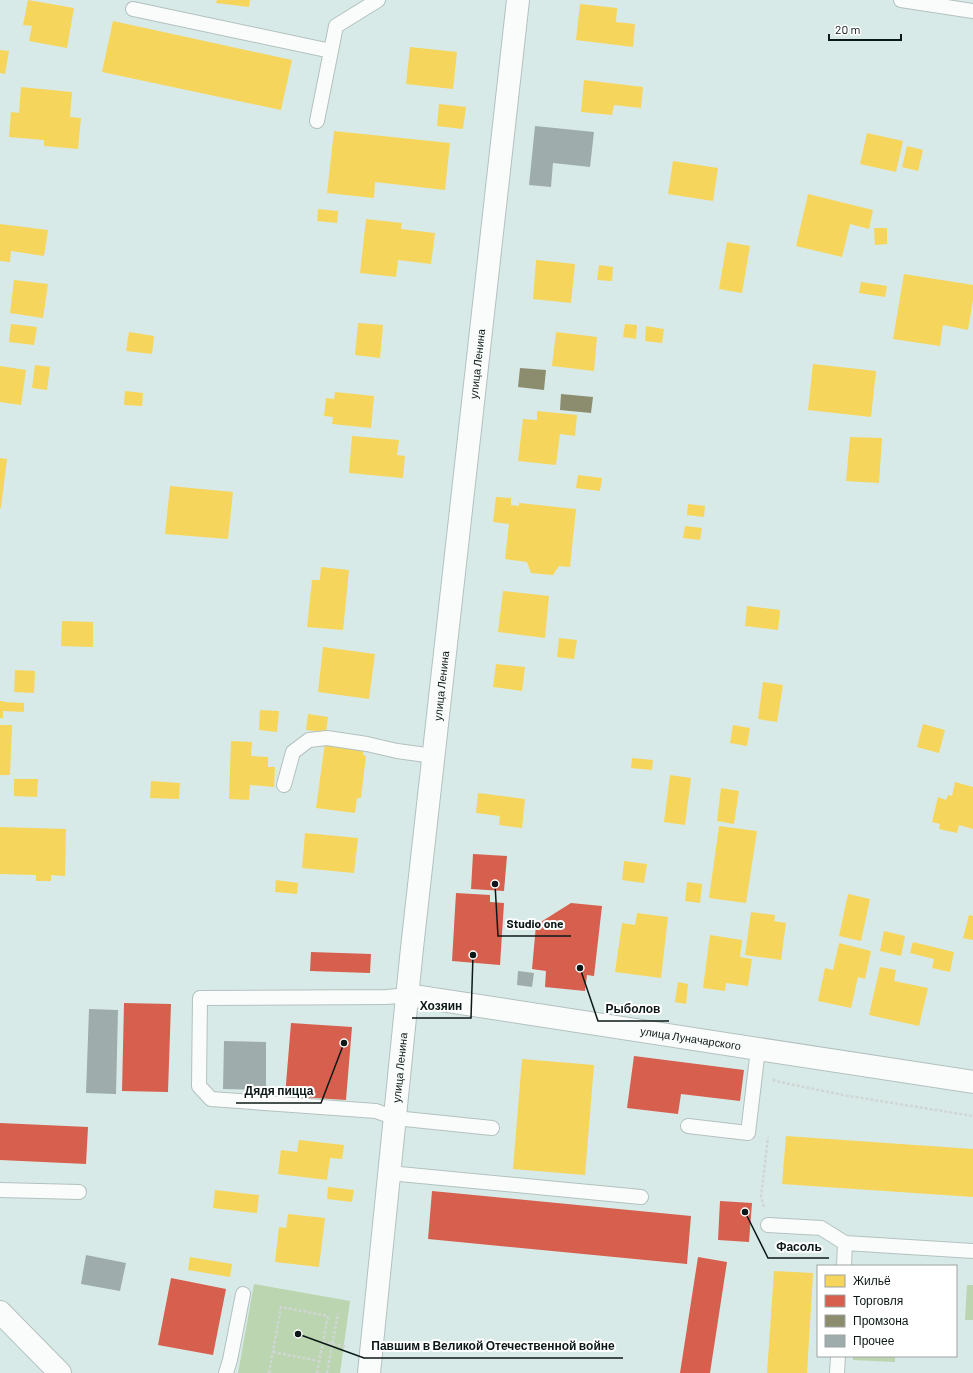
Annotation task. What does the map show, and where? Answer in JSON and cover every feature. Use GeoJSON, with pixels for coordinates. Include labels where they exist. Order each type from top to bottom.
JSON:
{"type":"FeatureCollection","features":[{"type":"Feature","properties":{"kind":"main road","name":"улица Ленина"},"geometry":{"type":"LineString","coordinates":[[369,1373],[408,995],[518,0]]}},
{"type":"Feature","properties":{"kind":"main road","name":"улица Луначарского"},"geometry":{"type":"LineString","coordinates":[[408,995],[757,1058],[973,1082]]}},
{"type":"Feature","properties":{"kind":"main road"},"geometry":{"type":"LineString","coordinates":[[0,1312],[60,1373]]}},
{"type":"Feature","properties":{"kind":"lane"},"geometry":{"type":"LineString","coordinates":[[317,121],[336,26],[378,0]]}},
{"type":"Feature","properties":{"kind":"lane"},"geometry":{"type":"LineString","coordinates":[[901,0],[973,11]]}},
{"type":"Feature","properties":{"kind":"lane"},"geometry":{"type":"LineString","coordinates":[[133,9],[331,51]]}},
{"type":"Feature","properties":{"kind":"lane"},"geometry":{"type":"LineString","coordinates":[[284,785],[293,752],[309,740],[327,738],[367,744],[397,751],[434,756]]}},
{"type":"Feature","properties":{"kind":"lane"},"geometry":{"type":"LineString","coordinates":[[408,995],[387,997],[200,998],[199,1086],[211,1099],[376,1111],[395,1118],[492,1128]]}},
{"type":"Feature","properties":{"kind":"lane"},"geometry":{"type":"LineString","coordinates":[[688,1126],[748,1133],[757,1058]]}},
{"type":"Feature","properties":{"kind":"lane"},"geometry":{"type":"LineString","coordinates":[[389,1173],[641,1197]]}},
{"type":"Feature","properties":{"kind":"lane"},"geometry":{"type":"LineString","coordinates":[[0,1190],[79,1192]]}},
{"type":"Feature","properties":{"kind":"lane"},"geometry":{"type":"LineString","coordinates":[[768,1225],[821,1228],[845,1243],[973,1251]]}},
{"type":"Feature","properties":{"kind":"lane"},"geometry":{"type":"LineString","coordinates":[[844,1265],[845,1243]]}},
{"type":"Feature","properties":{"kind":"lane"},"geometry":{"type":"LineString","coordinates":[[226,1373],[230,1360],[242,1294]]}},
{"type":"Feature","properties":{"kind":"lane"},"geometry":{"type":"LineString","coordinates":[[837,1373],[838,1357]]}},
{"type":"Feature","properties":{"kind":"path"},"geometry":{"type":"LineString","coordinates":[[757,1058],[775,1081],[842,1095],[973,1116]]}},
{"type":"Feature","properties":{"kind":"path"},"geometry":{"type":"LineString","coordinates":[[774,1089],[775,1081]]}},
{"type":"Feature","properties":{"kind":"path"},"geometry":{"type":"LineString","coordinates":[[768,1225],[761,1197],[769,1135]]}},
{"type":"Feature","properties":{"kind":"path"},"geometry":{"type":"LineString","coordinates":[[269,1373],[281,1307],[328,1316],[317,1373]]}},
{"type":"Feature","properties":{"kind":"path"},"geometry":{"type":"LineString","coordinates":[[327,1373],[338,1313]]}},
{"type":"Feature","properties":{"kind":"path"},"geometry":{"type":"LineString","coordinates":[[323,1342],[348,1347]]}},
{"type":"Feature","properties":{"kind":"path"},"geometry":{"type":"LineString","coordinates":[[273,1352],[319,1361]]}},
{"type":"Feature","properties":{"kind":"green space"},"geometry":{"type":"Polygon","coordinates":[[[254,1284],[350,1301],[340,1373],[238,1373],[254,1284]]]}},
{"type":"Feature","properties":{"kind":"green space"},"geometry":{"type":"Polygon","coordinates":[[[967,1285],[973,1285],[973,1320],[965,1320],[967,1285]]]}},
{"type":"Feature","properties":{"kind":"green space"},"geometry":{"type":"Polygon","coordinates":[[[853,1357],[895,1357],[895,1362],[853,1360],[853,1357]]]}},
{"type":"Feature","properties":{"kind":"building: Жильё"},"geometry":{"type":"Polygon","coordinates":[[[28,0],[74,8],[67,48],[29,41],[32,26],[23,25],[28,0]]]}},
{"type":"Feature","properties":{"kind":"building: Жильё"},"geometry":{"type":"Polygon","coordinates":[[[217,0],[250,0],[249,7],[216,3],[217,0]]]}},
{"type":"Feature","properties":{"kind":"building: Жильё"},"geometry":{"type":"Polygon","coordinates":[[[580,4],[617,8],[616,22],[635,24],[633,47],[576,40],[580,4]]]}},
{"type":"Feature","properties":{"kind":"building: Жильё"},"geometry":{"type":"Polygon","coordinates":[[[113,21],[292,60],[281,110],[102,72],[113,21]]]}},
{"type":"Feature","properties":{"kind":"building: Жильё"},"geometry":{"type":"Polygon","coordinates":[[[410,47],[457,52],[453,89],[406,84],[410,47]]]}},
{"type":"Feature","properties":{"kind":"building: Жильё"},"geometry":{"type":"Polygon","coordinates":[[[0,50],[9,51],[5,74],[0,73],[0,50]]]}},
{"type":"Feature","properties":{"kind":"building: Жильё"},"geometry":{"type":"Polygon","coordinates":[[[584,80],[643,87],[641,108],[614,105],[612,115],[581,112],[584,80]]]}},
{"type":"Feature","properties":{"kind":"building: Жильё"},"geometry":{"type":"Polygon","coordinates":[[[21,87],[72,92],[70,117],[81,118],[78,149],[44,146],[44,140],[9,137],[11,112],[19,113],[21,87]]]}},
{"type":"Feature","properties":{"kind":"building: Жильё"},"geometry":{"type":"Polygon","coordinates":[[[439,104],[466,107],[463,129],[437,126],[439,104]]]}},
{"type":"Feature","properties":{"kind":"building: Жильё"},"geometry":{"type":"Polygon","coordinates":[[[334,131],[450,143],[445,190],[375,182],[374,198],[327,193],[334,131]]]}},
{"type":"Feature","properties":{"kind":"building: Жильё"},"geometry":{"type":"Polygon","coordinates":[[[867,133],[903,141],[896,172],[860,164],[867,133]]]}},
{"type":"Feature","properties":{"kind":"building: Жильё"},"geometry":{"type":"Polygon","coordinates":[[[907,146],[923,150],[918,171],[902,167],[907,146]]]}},
{"type":"Feature","properties":{"kind":"building: Жильё"},"geometry":{"type":"Polygon","coordinates":[[[673,161],[718,168],[713,201],[668,194],[673,161]]]}},
{"type":"Feature","properties":{"kind":"building: Жильё"},"geometry":{"type":"Polygon","coordinates":[[[808,194],[873,210],[869,229],[850,224],[842,257],[796,246],[808,194]]]}},
{"type":"Feature","properties":{"kind":"building: Жильё"},"geometry":{"type":"Polygon","coordinates":[[[318,209],[338,211],[337,223],[317,221],[318,209]]]}},
{"type":"Feature","properties":{"kind":"building: Жильё"},"geometry":{"type":"Polygon","coordinates":[[[366,219],[402,223],[401,229],[435,233],[431,264],[398,260],[396,277],[360,273],[366,219]]]}},
{"type":"Feature","properties":{"kind":"building: Жильё"},"geometry":{"type":"Polygon","coordinates":[[[0,224],[48,230],[44,256],[11,251],[10,262],[0,261],[0,224]]]}},
{"type":"Feature","properties":{"kind":"building: Жильё"},"geometry":{"type":"Polygon","coordinates":[[[874,228],[887,228],[887,244],[875,245],[874,228]]]}},
{"type":"Feature","properties":{"kind":"building: Жильё"},"geometry":{"type":"Polygon","coordinates":[[[727,242],[750,246],[742,293],[719,289],[727,242]]]}},
{"type":"Feature","properties":{"kind":"building: Жильё"},"geometry":{"type":"Polygon","coordinates":[[[536,260],[575,264],[571,303],[533,299],[536,260]]]}},
{"type":"Feature","properties":{"kind":"building: Жильё"},"geometry":{"type":"Polygon","coordinates":[[[599,265],[613,267],[612,281],[597,280],[599,265]]]}},
{"type":"Feature","properties":{"kind":"building: Жильё"},"geometry":{"type":"Polygon","coordinates":[[[904,274],[973,285],[973,300],[968,330],[943,325],[940,346],[893,339],[904,274]]]}},
{"type":"Feature","properties":{"kind":"building: Жильё"},"geometry":{"type":"Polygon","coordinates":[[[14,280],[48,284],[43,318],[10,313],[14,280]]]}},
{"type":"Feature","properties":{"kind":"building: Жильё"},"geometry":{"type":"Polygon","coordinates":[[[861,282],[887,286],[885,297],[859,293],[861,282]]]}},
{"type":"Feature","properties":{"kind":"building: Жильё"},"geometry":{"type":"Polygon","coordinates":[[[358,323],[383,325],[380,358],[355,355],[358,323]]]}},
{"type":"Feature","properties":{"kind":"building: Жильё"},"geometry":{"type":"Polygon","coordinates":[[[11,324],[37,327],[34,345],[9,342],[11,324]]]}},
{"type":"Feature","properties":{"kind":"building: Жильё"},"geometry":{"type":"Polygon","coordinates":[[[625,324],[637,325],[636,339],[623,337],[625,324]]]}},
{"type":"Feature","properties":{"kind":"building: Жильё"},"geometry":{"type":"Polygon","coordinates":[[[646,326],[664,329],[662,343],[645,341],[646,326]]]}},
{"type":"Feature","properties":{"kind":"building: Жильё"},"geometry":{"type":"Polygon","coordinates":[[[129,332],[154,336],[152,354],[126,351],[129,332]]]}},
{"type":"Feature","properties":{"kind":"building: Жильё"},"geometry":{"type":"Polygon","coordinates":[[[556,332],[597,337],[594,371],[552,366],[556,332]]]}},
{"type":"Feature","properties":{"kind":"building: Жильё"},"geometry":{"type":"Polygon","coordinates":[[[813,364],[876,371],[871,417],[808,410],[813,364]]]}},
{"type":"Feature","properties":{"kind":"building: Жильё"},"geometry":{"type":"Polygon","coordinates":[[[35,365],[50,367],[47,390],[32,388],[35,365]]]}},
{"type":"Feature","properties":{"kind":"building: Жильё"},"geometry":{"type":"Polygon","coordinates":[[[0,366],[26,370],[21,405],[0,402],[0,366]]]}},
{"type":"Feature","properties":{"kind":"building: Жильё"},"geometry":{"type":"Polygon","coordinates":[[[125,391],[143,393],[142,406],[124,405],[125,391]]]}},
{"type":"Feature","properties":{"kind":"building: Жильё"},"geometry":{"type":"Polygon","coordinates":[[[335,392],[374,396],[371,428],[332,424],[333,417],[324,416],[326,398],[334,399],[335,392]]]}},
{"type":"Feature","properties":{"kind":"building: Жильё"},"geometry":{"type":"Polygon","coordinates":[[[537,411],[577,415],[575,436],[560,434],[556,465],[518,461],[523,419],[537,420],[537,411]]]}},
{"type":"Feature","properties":{"kind":"building: Жильё"},"geometry":{"type":"Polygon","coordinates":[[[352,436],[399,440],[397,455],[405,456],[403,478],[349,473],[352,436]]]}},
{"type":"Feature","properties":{"kind":"building: Жильё"},"geometry":{"type":"Polygon","coordinates":[[[850,437],[882,438],[879,483],[846,481],[850,437]]]}},
{"type":"Feature","properties":{"kind":"building: Жильё"},"geometry":{"type":"Polygon","coordinates":[[[0,458],[7,459],[1,508],[0,508],[0,458]]]}},
{"type":"Feature","properties":{"kind":"building: Жильё"},"geometry":{"type":"Polygon","coordinates":[[[578,475],[602,478],[600,491],[576,488],[578,475]]]}},
{"type":"Feature","properties":{"kind":"building: Жильё"},"geometry":{"type":"Polygon","coordinates":[[[170,486],[233,492],[228,539],[165,534],[170,486]]]}},
{"type":"Feature","properties":{"kind":"building: Жильё"},"geometry":{"type":"Polygon","coordinates":[[[496,497],[511,498],[511,505],[519,506],[519,503],[576,509],[570,567],[559,566],[553,575],[531,573],[527,562],[505,559],[509,524],[493,522],[496,497]]]}},
{"type":"Feature","properties":{"kind":"building: Жильё"},"geometry":{"type":"Polygon","coordinates":[[[688,504],[705,506],[704,517],[687,515],[688,504]]]}},
{"type":"Feature","properties":{"kind":"building: Жильё"},"geometry":{"type":"Polygon","coordinates":[[[685,526],[702,528],[700,540],[683,538],[685,526]]]}},
{"type":"Feature","properties":{"kind":"building: Жильё"},"geometry":{"type":"Polygon","coordinates":[[[321,567],[349,570],[343,630],[307,627],[312,580],[320,580],[321,567]]]}},
{"type":"Feature","properties":{"kind":"building: Жильё"},"geometry":{"type":"Polygon","coordinates":[[[503,591],[549,596],[545,638],[498,632],[503,591]]]}},
{"type":"Feature","properties":{"kind":"building: Жильё"},"geometry":{"type":"Polygon","coordinates":[[[747,606],[780,610],[778,630],[745,626],[747,606]]]}},
{"type":"Feature","properties":{"kind":"building: Жильё"},"geometry":{"type":"Polygon","coordinates":[[[62,621],[93,622],[93,647],[61,646],[62,621]]]}},
{"type":"Feature","properties":{"kind":"building: Жильё"},"geometry":{"type":"Polygon","coordinates":[[[559,638],[577,640],[574,659],[557,657],[559,638]]]}},
{"type":"Feature","properties":{"kind":"building: Жильё"},"geometry":{"type":"Polygon","coordinates":[[[323,647],[375,654],[369,699],[318,692],[323,647]]]}},
{"type":"Feature","properties":{"kind":"building: Жильё"},"geometry":{"type":"Polygon","coordinates":[[[496,664],[525,667],[522,691],[493,687],[496,664]]]}},
{"type":"Feature","properties":{"kind":"building: Жильё"},"geometry":{"type":"Polygon","coordinates":[[[15,670],[35,671],[34,693],[14,692],[15,670]]]}},
{"type":"Feature","properties":{"kind":"building: Жильё"},"geometry":{"type":"Polygon","coordinates":[[[763,682],[783,685],[777,722],[758,719],[763,682]]]}},
{"type":"Feature","properties":{"kind":"building: Жильё"},"geometry":{"type":"Polygon","coordinates":[[[0,701],[24,703],[24,712],[3,711],[3,718],[0,718],[0,701]]]}},
{"type":"Feature","properties":{"kind":"building: Жильё"},"geometry":{"type":"Polygon","coordinates":[[[260,710],[279,711],[277,732],[259,730],[260,710]]]}},
{"type":"Feature","properties":{"kind":"building: Жильё"},"geometry":{"type":"Polygon","coordinates":[[[308,714],[328,717],[326,732],[306,730],[308,714]]]}},
{"type":"Feature","properties":{"kind":"building: Жильё"},"geometry":{"type":"Polygon","coordinates":[[[923,724],[945,730],[939,753],[917,747],[923,724]]]}},
{"type":"Feature","properties":{"kind":"building: Жильё"},"geometry":{"type":"Polygon","coordinates":[[[0,725],[12,725],[10,775],[0,775],[0,725]]]}},
{"type":"Feature","properties":{"kind":"building: Жильё"},"geometry":{"type":"Polygon","coordinates":[[[733,725],[750,728],[747,746],[730,743],[733,725]]]}},
{"type":"Feature","properties":{"kind":"building: Жильё"},"geometry":{"type":"Polygon","coordinates":[[[231,741],[252,742],[251,756],[268,757],[268,767],[275,767],[274,787],[250,785],[249,800],[229,799],[231,741]]]}},
{"type":"Feature","properties":{"kind":"building: Жильё"},"geometry":{"type":"Polygon","coordinates":[[[325,743],[364,748],[363,755],[366,756],[361,798],[357,798],[355,813],[316,808],[325,743]]]}},
{"type":"Feature","properties":{"kind":"building: Жильё"},"geometry":{"type":"Polygon","coordinates":[[[632,758],[653,760],[652,770],[631,768],[632,758]]]}},
{"type":"Feature","properties":{"kind":"building: Жильё"},"geometry":{"type":"Polygon","coordinates":[[[670,775],[691,778],[685,825],[664,822],[670,775]]]}},
{"type":"Feature","properties":{"kind":"building: Жильё"},"geometry":{"type":"Polygon","coordinates":[[[14,779],[38,779],[37,797],[14,796],[14,779]]]}},
{"type":"Feature","properties":{"kind":"building: Жильё"},"geometry":{"type":"Polygon","coordinates":[[[151,781],[180,783],[179,799],[150,798],[151,781]]]}},
{"type":"Feature","properties":{"kind":"building: Жильё"},"geometry":{"type":"Polygon","coordinates":[[[955,782],[973,787],[973,829],[959,825],[957,833],[939,829],[940,824],[932,822],[938,797],[946,800],[948,795],[952,796],[955,782]]]}},
{"type":"Feature","properties":{"kind":"building: Жильё"},"geometry":{"type":"Polygon","coordinates":[[[721,788],[739,791],[734,824],[717,821],[721,788]]]}},
{"type":"Feature","properties":{"kind":"building: Жильё"},"geometry":{"type":"Polygon","coordinates":[[[478,793],[525,799],[522,828],[499,825],[500,816],[476,813],[478,793]]]}},
{"type":"Feature","properties":{"kind":"building: Жильё"},"geometry":{"type":"Polygon","coordinates":[[[719,826],[757,831],[746,903],[709,898],[719,826]]]}},
{"type":"Feature","properties":{"kind":"building: Жильё"},"geometry":{"type":"Polygon","coordinates":[[[0,827],[66,829],[65,876],[51,875],[51,881],[36,881],[36,875],[0,874],[0,827]]]}},
{"type":"Feature","properties":{"kind":"building: Жильё"},"geometry":{"type":"Polygon","coordinates":[[[305,833],[358,838],[354,873],[302,868],[305,833]]]}},
{"type":"Feature","properties":{"kind":"building: Жильё"},"geometry":{"type":"Polygon","coordinates":[[[624,861],[647,864],[644,883],[622,880],[624,861]]]}},
{"type":"Feature","properties":{"kind":"building: Жильё"},"geometry":{"type":"Polygon","coordinates":[[[276,880],[298,883],[297,894],[275,892],[276,880]]]}},
{"type":"Feature","properties":{"kind":"building: Жильё"},"geometry":{"type":"Polygon","coordinates":[[[687,882],[702,884],[700,903],[685,901],[687,882]]]}},
{"type":"Feature","properties":{"kind":"building: Жильё"},"geometry":{"type":"Polygon","coordinates":[[[848,894],[870,899],[861,941],[839,936],[848,894]]]}},
{"type":"Feature","properties":{"kind":"building: Жильё"},"geometry":{"type":"Polygon","coordinates":[[[751,912],[775,915],[774,921],[786,923],[781,960],[745,955],[751,912]]]}},
{"type":"Feature","properties":{"kind":"building: Жильё"},"geometry":{"type":"Polygon","coordinates":[[[637,913],[668,917],[661,978],[615,972],[622,923],[635,925],[637,913]]]}},
{"type":"Feature","properties":{"kind":"building: Жильё"},"geometry":{"type":"Polygon","coordinates":[[[969,915],[973,916],[973,940],[963,938],[969,915]]]}},
{"type":"Feature","properties":{"kind":"building: Жильё"},"geometry":{"type":"Polygon","coordinates":[[[884,931],[905,936],[901,956],[880,951],[884,931]]]}},
{"type":"Feature","properties":{"kind":"building: Жильё"},"geometry":{"type":"Polygon","coordinates":[[[710,935],[742,940],[740,957],[752,959],[748,986],[726,983],[725,991],[703,988],[710,935]]]}},
{"type":"Feature","properties":{"kind":"building: Жильё"},"geometry":{"type":"Polygon","coordinates":[[[913,942],[954,952],[950,972],[932,968],[934,959],[910,953],[913,942]]]}},
{"type":"Feature","properties":{"kind":"building: Жильё"},"geometry":{"type":"Polygon","coordinates":[[[839,943],[871,951],[865,979],[858,977],[851,1008],[818,1001],[825,968],[833,970],[839,943]]]}},
{"type":"Feature","properties":{"kind":"building: Жильё"},"geometry":{"type":"Polygon","coordinates":[[[880,967],[896,970],[894,981],[928,988],[919,1026],[869,1015],[880,967]]]}},
{"type":"Feature","properties":{"kind":"building: Жильё"},"geometry":{"type":"Polygon","coordinates":[[[678,982],[688,984],[686,1004],[675,1002],[678,982]]]}},
{"type":"Feature","properties":{"kind":"building: Жильё"},"geometry":{"type":"Polygon","coordinates":[[[522,1059],[594,1065],[585,1175],[513,1169],[522,1059]]]}},
{"type":"Feature","properties":{"kind":"building: Жильё"},"geometry":{"type":"Polygon","coordinates":[[[786,1136],[973,1149],[973,1197],[782,1184],[786,1136]]]}},
{"type":"Feature","properties":{"kind":"building: Жильё"},"geometry":{"type":"Polygon","coordinates":[[[299,1140],[344,1145],[342,1159],[330,1158],[327,1180],[278,1174],[281,1150],[297,1152],[299,1140]]]}},
{"type":"Feature","properties":{"kind":"building: Жильё"},"geometry":{"type":"Polygon","coordinates":[[[328,1187],[354,1190],[352,1202],[327,1199],[328,1187]]]}},
{"type":"Feature","properties":{"kind":"building: Жильё"},"geometry":{"type":"Polygon","coordinates":[[[215,1190],[259,1195],[257,1213],[213,1208],[215,1190]]]}},
{"type":"Feature","properties":{"kind":"building: Жильё"},"geometry":{"type":"Polygon","coordinates":[[[288,1214],[325,1218],[319,1267],[275,1262],[279,1227],[286,1228],[288,1214]]]}},
{"type":"Feature","properties":{"kind":"building: Жильё"},"geometry":{"type":"Polygon","coordinates":[[[190,1257],[232,1264],[230,1277],[188,1270],[190,1257]]]}},
{"type":"Feature","properties":{"kind":"building: Жильё"},"geometry":{"type":"Polygon","coordinates":[[[774,1271],[813,1273],[807,1373],[767,1373],[774,1271]]]}},
{"type":"Feature","properties":{"kind":"building: Торговля"},"geometry":{"type":"Polygon","coordinates":[[[473,854],[507,856],[504,891],[471,889],[473,854]]]}},
{"type":"Feature","properties":{"kind":"building: Торговля"},"geometry":{"type":"Polygon","coordinates":[[[456,893],[490,895],[490,902],[504,903],[500,965],[452,961],[456,893]]]}},
{"type":"Feature","properties":{"kind":"building: Торговля"},"geometry":{"type":"Polygon","coordinates":[[[571,903],[602,906],[594,976],[587,975],[585,991],[545,987],[546,971],[532,969],[536,925],[571,903]]]}},
{"type":"Feature","properties":{"kind":"building: Торговля"},"geometry":{"type":"Polygon","coordinates":[[[311,952],[371,954],[370,973],[310,971],[311,952]]]}},
{"type":"Feature","properties":{"kind":"building: Торговля"},"geometry":{"type":"Polygon","coordinates":[[[124,1003],[171,1004],[168,1092],[122,1091],[124,1003]]]}},
{"type":"Feature","properties":{"kind":"building: Торговля"},"geometry":{"type":"Polygon","coordinates":[[[291,1023],[352,1027],[346,1100],[285,1096],[291,1023]]]}},
{"type":"Feature","properties":{"kind":"building: Торговля"},"geometry":{"type":"Polygon","coordinates":[[[634,1056],[744,1070],[740,1101],[681,1094],[678,1114],[627,1108],[634,1056]]]}},
{"type":"Feature","properties":{"kind":"building: Торговля"},"geometry":{"type":"Polygon","coordinates":[[[0,1123],[88,1127],[86,1164],[0,1160],[0,1123]]]}},
{"type":"Feature","properties":{"kind":"building: Торговля"},"geometry":{"type":"Polygon","coordinates":[[[432,1191],[691,1216],[687,1264],[428,1239],[432,1191]]]}},
{"type":"Feature","properties":{"kind":"building: Торговля"},"geometry":{"type":"Polygon","coordinates":[[[720,1201],[752,1203],[749,1242],[718,1240],[720,1201]]]}},
{"type":"Feature","properties":{"kind":"building: Торговля"},"geometry":{"type":"Polygon","coordinates":[[[698,1257],[727,1262],[710,1373],[680,1373],[698,1257]]]}},
{"type":"Feature","properties":{"kind":"building: Торговля"},"geometry":{"type":"Polygon","coordinates":[[[171,1278],[226,1289],[213,1355],[158,1345],[171,1278]]]}},
{"type":"Feature","properties":{"kind":"building: Промзона"},"geometry":{"type":"Polygon","coordinates":[[[520,368],[546,370],[544,390],[518,387],[520,368]]]}},
{"type":"Feature","properties":{"kind":"building: Промзона"},"geometry":{"type":"Polygon","coordinates":[[[561,394],[593,397],[591,413],[560,410],[561,394]]]}},
{"type":"Feature","properties":{"kind":"building: Прочее"},"geometry":{"type":"Polygon","coordinates":[[[535,126],[594,132],[590,167],[553,163],[551,187],[529,185],[535,126]]]}},
{"type":"Feature","properties":{"kind":"building: Прочее"},"geometry":{"type":"Polygon","coordinates":[[[518,971],[534,973],[532,987],[517,985],[518,971]]]}},
{"type":"Feature","properties":{"kind":"building: Прочее"},"geometry":{"type":"Polygon","coordinates":[[[89,1009],[118,1010],[116,1094],[86,1093],[89,1009]]]}},
{"type":"Feature","properties":{"kind":"building: Прочее"},"geometry":{"type":"Polygon","coordinates":[[[224,1041],[266,1042],[266,1090],[223,1089],[224,1041]]]}},
{"type":"Feature","properties":{"kind":"building: Прочее"},"geometry":{"type":"Polygon","coordinates":[[[86,1255],[126,1263],[120,1291],[81,1284],[86,1255]]]}},
{"type":"Feature","properties":{"kind":"place","name":"Studio one"},"geometry":{"type":"Point","coordinates":[495,884]}},
{"type":"Feature","properties":{"kind":"place","name":"Хозяин"},"geometry":{"type":"Point","coordinates":[473,955]}},
{"type":"Feature","properties":{"kind":"place","name":"Рыболов"},"geometry":{"type":"Point","coordinates":[580,968]}},
{"type":"Feature","properties":{"kind":"place","name":"Дядя пицца"},"geometry":{"type":"Point","coordinates":[344,1043]}},
{"type":"Feature","properties":{"kind":"place","name":"Фасоль"},"geometry":{"type":"Point","coordinates":[745,1212]}},
{"type":"Feature","properties":{"kind":"place","name":"Павшим в Великой Отечественной войне"},"geometry":{"type":"Point","coordinates":[298,1334]}}]}
